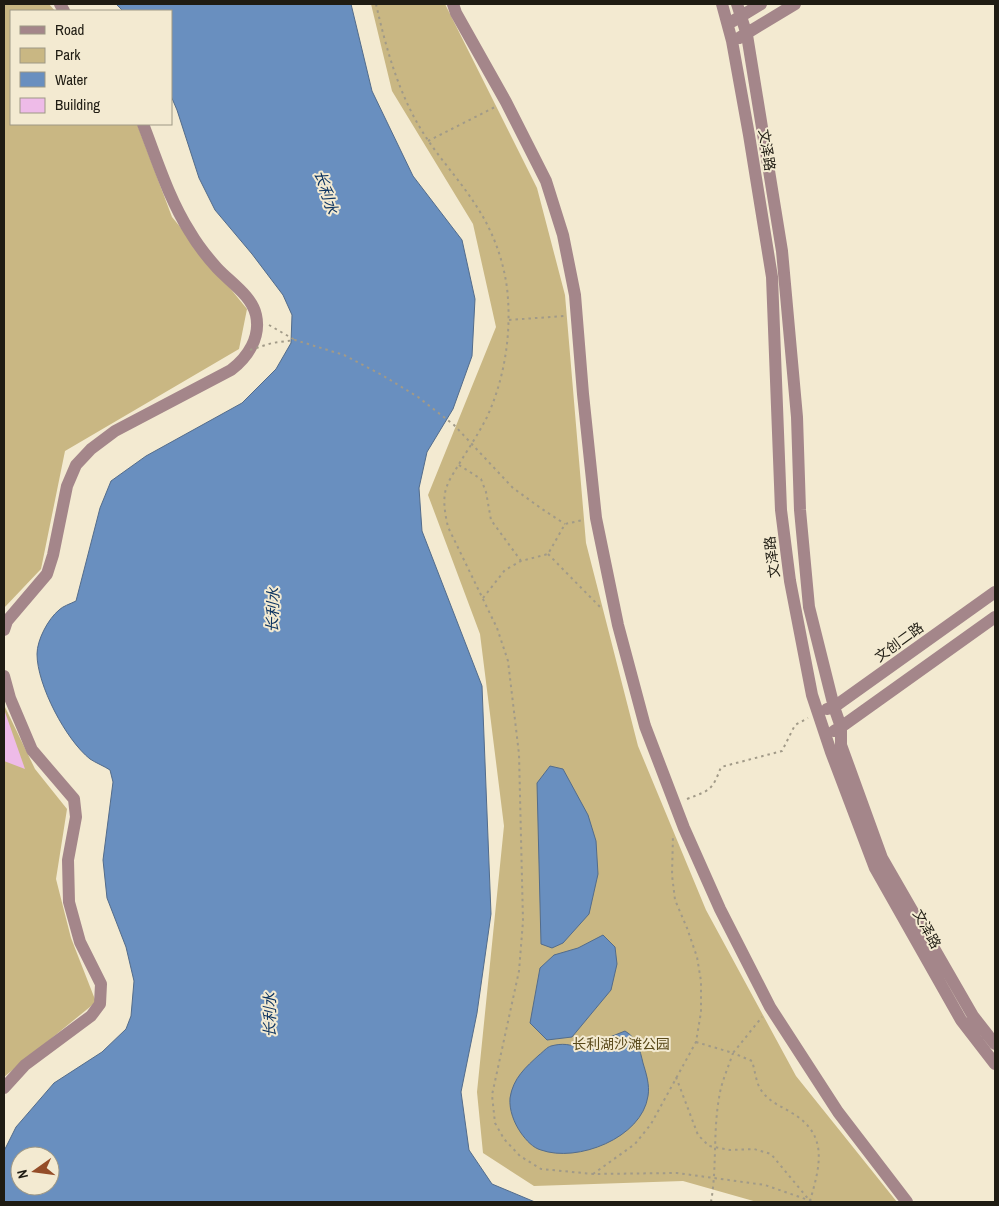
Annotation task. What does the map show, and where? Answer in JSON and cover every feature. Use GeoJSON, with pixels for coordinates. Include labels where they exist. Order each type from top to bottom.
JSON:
{"type":"FeatureCollection","features":[{"type":"Feature","properties":{"kind":"street"},"geometry":{"type":"LineString","coordinates":[[452,4],[506,102],[546,181],[563,235],[575,295],[582,394],[596,518],[618,625],[645,726],[720,909],[770,1006],[838,1112],[907,1202]]}},
{"type":"Feature","properties":{"kind":"street","name":"文泽路"},"geometry":{"type":"LineString","coordinates":[[722,4],[732,41],[772,278],[781,510],[790,581],[812,696],[875,868],[961,1020],[995,1064]]}},
{"type":"Feature","properties":{"kind":"street","name":"文泽路"},"geometry":{"type":"LineString","coordinates":[[737,4],[746,35],[782,251],[797,417],[800,510],[809,607],[841,728],[841,744],[882,858],[973,1016],[995,1044]]}},
{"type":"Feature","properties":{"kind":"street"},"geometry":{"type":"LineString","coordinates":[[727,24],[761,4]]}},
{"type":"Feature","properties":{"kind":"street"},"geometry":{"type":"LineString","coordinates":[[732,41],[746,35],[795,4]]}},
{"type":"Feature","properties":{"kind":"street"},"geometry":{"type":"LineString","coordinates":[[4,630],[7,621],[47,574],[53,555],[67,486],[76,466],[92,449],[115,431],[231,370],[242,362],[250,350],[258,331],[256,313],[250,301],[216,267],[190,232],[171,196],[143,125]]}},
{"type":"Feature","properties":{"kind":"street","name":"文创二路"},"geometry":{"type":"LineString","coordinates":[[818,712],[834,707],[995,592]]}},
{"type":"Feature","properties":{"kind":"street"},"geometry":{"type":"LineString","coordinates":[[826,735],[841,728],[995,617]]}},
{"type":"Feature","properties":{"kind":"street"},"geometry":{"type":"LineString","coordinates":[[4,676],[10,698],[32,750],[74,799],[76,817],[68,860],[69,902],[80,942],[100,984],[100,1004],[90,1016],[25,1065],[4,1088]]}},
{"type":"Feature","properties":{"kind":"path"},"geometry":{"type":"LineString","coordinates":[[376,4],[384,43],[400,90],[428,141],[476,204],[491,233],[503,265],[507,289],[509,320],[499,385],[487,418],[446,486],[444,509],[448,527],[496,628],[508,661],[520,754],[523,920],[519,971],[492,1095],[495,1123],[504,1139],[520,1156],[541,1169],[593,1174],[677,1172],[765,1185],[814,1202]]}},
{"type":"Feature","properties":{"kind":"path"},"geometry":{"type":"LineString","coordinates":[[428,141],[506,102]]}},
{"type":"Feature","properties":{"kind":"path"},"geometry":{"type":"LineString","coordinates":[[256,313],[273,328],[295,340],[344,355],[418,397],[454,425],[513,488],[565,524],[596,518]]}},
{"type":"Feature","properties":{"kind":"path"},"geometry":{"type":"LineString","coordinates":[[509,320],[576,315]]}},
{"type":"Feature","properties":{"kind":"path"},"geometry":{"type":"LineString","coordinates":[[250,350],[272,343],[295,340]]}},
{"type":"Feature","properties":{"kind":"path"},"geometry":{"type":"LineString","coordinates":[[459,465],[481,479],[486,492],[491,520],[521,561]]}},
{"type":"Feature","properties":{"kind":"path"},"geometry":{"type":"LineString","coordinates":[[482,598],[505,570],[521,561],[548,554],[565,524]]}},
{"type":"Feature","properties":{"kind":"path"},"geometry":{"type":"LineString","coordinates":[[548,554],[618,625]]}},
{"type":"Feature","properties":{"kind":"path"},"geometry":{"type":"LineString","coordinates":[[675,803],[706,791],[714,785],[721,767],[782,751],[795,725],[818,712]]}},
{"type":"Feature","properties":{"kind":"path"},"geometry":{"type":"LineString","coordinates":[[593,1174],[635,1144],[650,1124],[696,1042],[701,1012],[701,981],[697,957],[675,900],[672,875],[674,832]]}},
{"type":"Feature","properties":{"kind":"path"},"geometry":{"type":"LineString","coordinates":[[711,1202],[714,1187],[715,1133],[719,1096],[733,1053],[770,1006]]}},
{"type":"Feature","properties":{"kind":"path"},"geometry":{"type":"LineString","coordinates":[[696,1042],[752,1061],[761,1090],[774,1104],[803,1120],[814,1134],[819,1148],[819,1167],[810,1201]]}},
{"type":"Feature","properties":{"kind":"path"},"geometry":{"type":"LineString","coordinates":[[676,1077],[698,1135],[709,1146],[730,1150],[754,1149],[771,1154],[810,1201]]}},
{"type":"Feature","properties":{"kind":"green space"},"geometry":{"type":"Polygon","coordinates":[[[4,4],[49,4],[54,10],[10,10],[10,125],[137,125],[172,217],[247,309],[239,349],[65,451],[41,569],[4,608],[4,4]]]}},
{"type":"Feature","properties":{"kind":"green space","name":"长利湖沙滩公园"},"geometry":{"type":"Polygon","coordinates":[[[371,4],[445,4],[537,188],[565,295],[586,543],[638,746],[706,910],[796,1076],[897,1202],[757,1202],[683,1181],[534,1186],[483,1153],[477,1092],[504,826],[480,634],[428,495],[496,327],[473,224],[392,91],[371,4]]]}},
{"type":"Feature","properties":{"kind":"green space"},"geometry":{"type":"Polygon","coordinates":[[[4,705],[35,769],[67,809],[56,879],[71,938],[96,1002],[4,1077],[4,705]]]}},
{"type":"Feature","properties":{"kind":"water","name":"长利水"},"geometry":{"type":"Polygon","coordinates":[[[116,4],[351,4],[372,91],[413,176],[462,240],[475,299],[472,356],[453,409],[427,452],[419,488],[422,531],[482,686],[491,914],[477,1013],[461,1092],[469,1150],[492,1184],[535,1202],[4,1202],[4,1151],[16,1127],[54,1083],[102,1052],[126,1029],[131,1016],[134,981],[126,947],[107,898],[103,860],[113,782],[110,770],[90,759],[81,750],[54,711],[38,667],[37,648],[39,642],[44,630],[55,614],[62,607],[76,601],[100,508],[111,481],[146,456],[242,403],[276,369],[291,343],[292,315],[283,295],[215,210],[199,178],[172,98],[172,10],[122,10],[116,4]]]}},
{"type":"Feature","properties":{"kind":"water"},"geometry":{"type":"Polygon","coordinates":[[[550,766],[563,769],[588,815],[596,841],[598,874],[589,914],[563,943],[552,948],[541,944],[537,783],[550,766]]]}},
{"type":"Feature","properties":{"kind":"water"},"geometry":{"type":"Polygon","coordinates":[[[603,935],[615,947],[617,964],[611,990],[572,1037],[547,1040],[530,1023],[540,968],[554,955],[578,948],[603,935]]]}},
{"type":"Feature","properties":{"kind":"water"},"geometry":{"type":"Polygon","coordinates":[[[625,1031],[632,1037],[641,1054],[648,1083],[648,1096],[643,1111],[634,1124],[606,1144],[589,1150],[556,1153],[532,1146],[518,1129],[510,1107],[510,1098],[514,1085],[525,1069],[534,1059],[550,1047],[566,1044],[580,1049],[625,1031]]]}},
{"type":"Feature","properties":{"kind":"building"},"geometry":{"type":"Polygon","coordinates":[[[5,712],[25,769],[4,761],[5,712]]]}}]}
